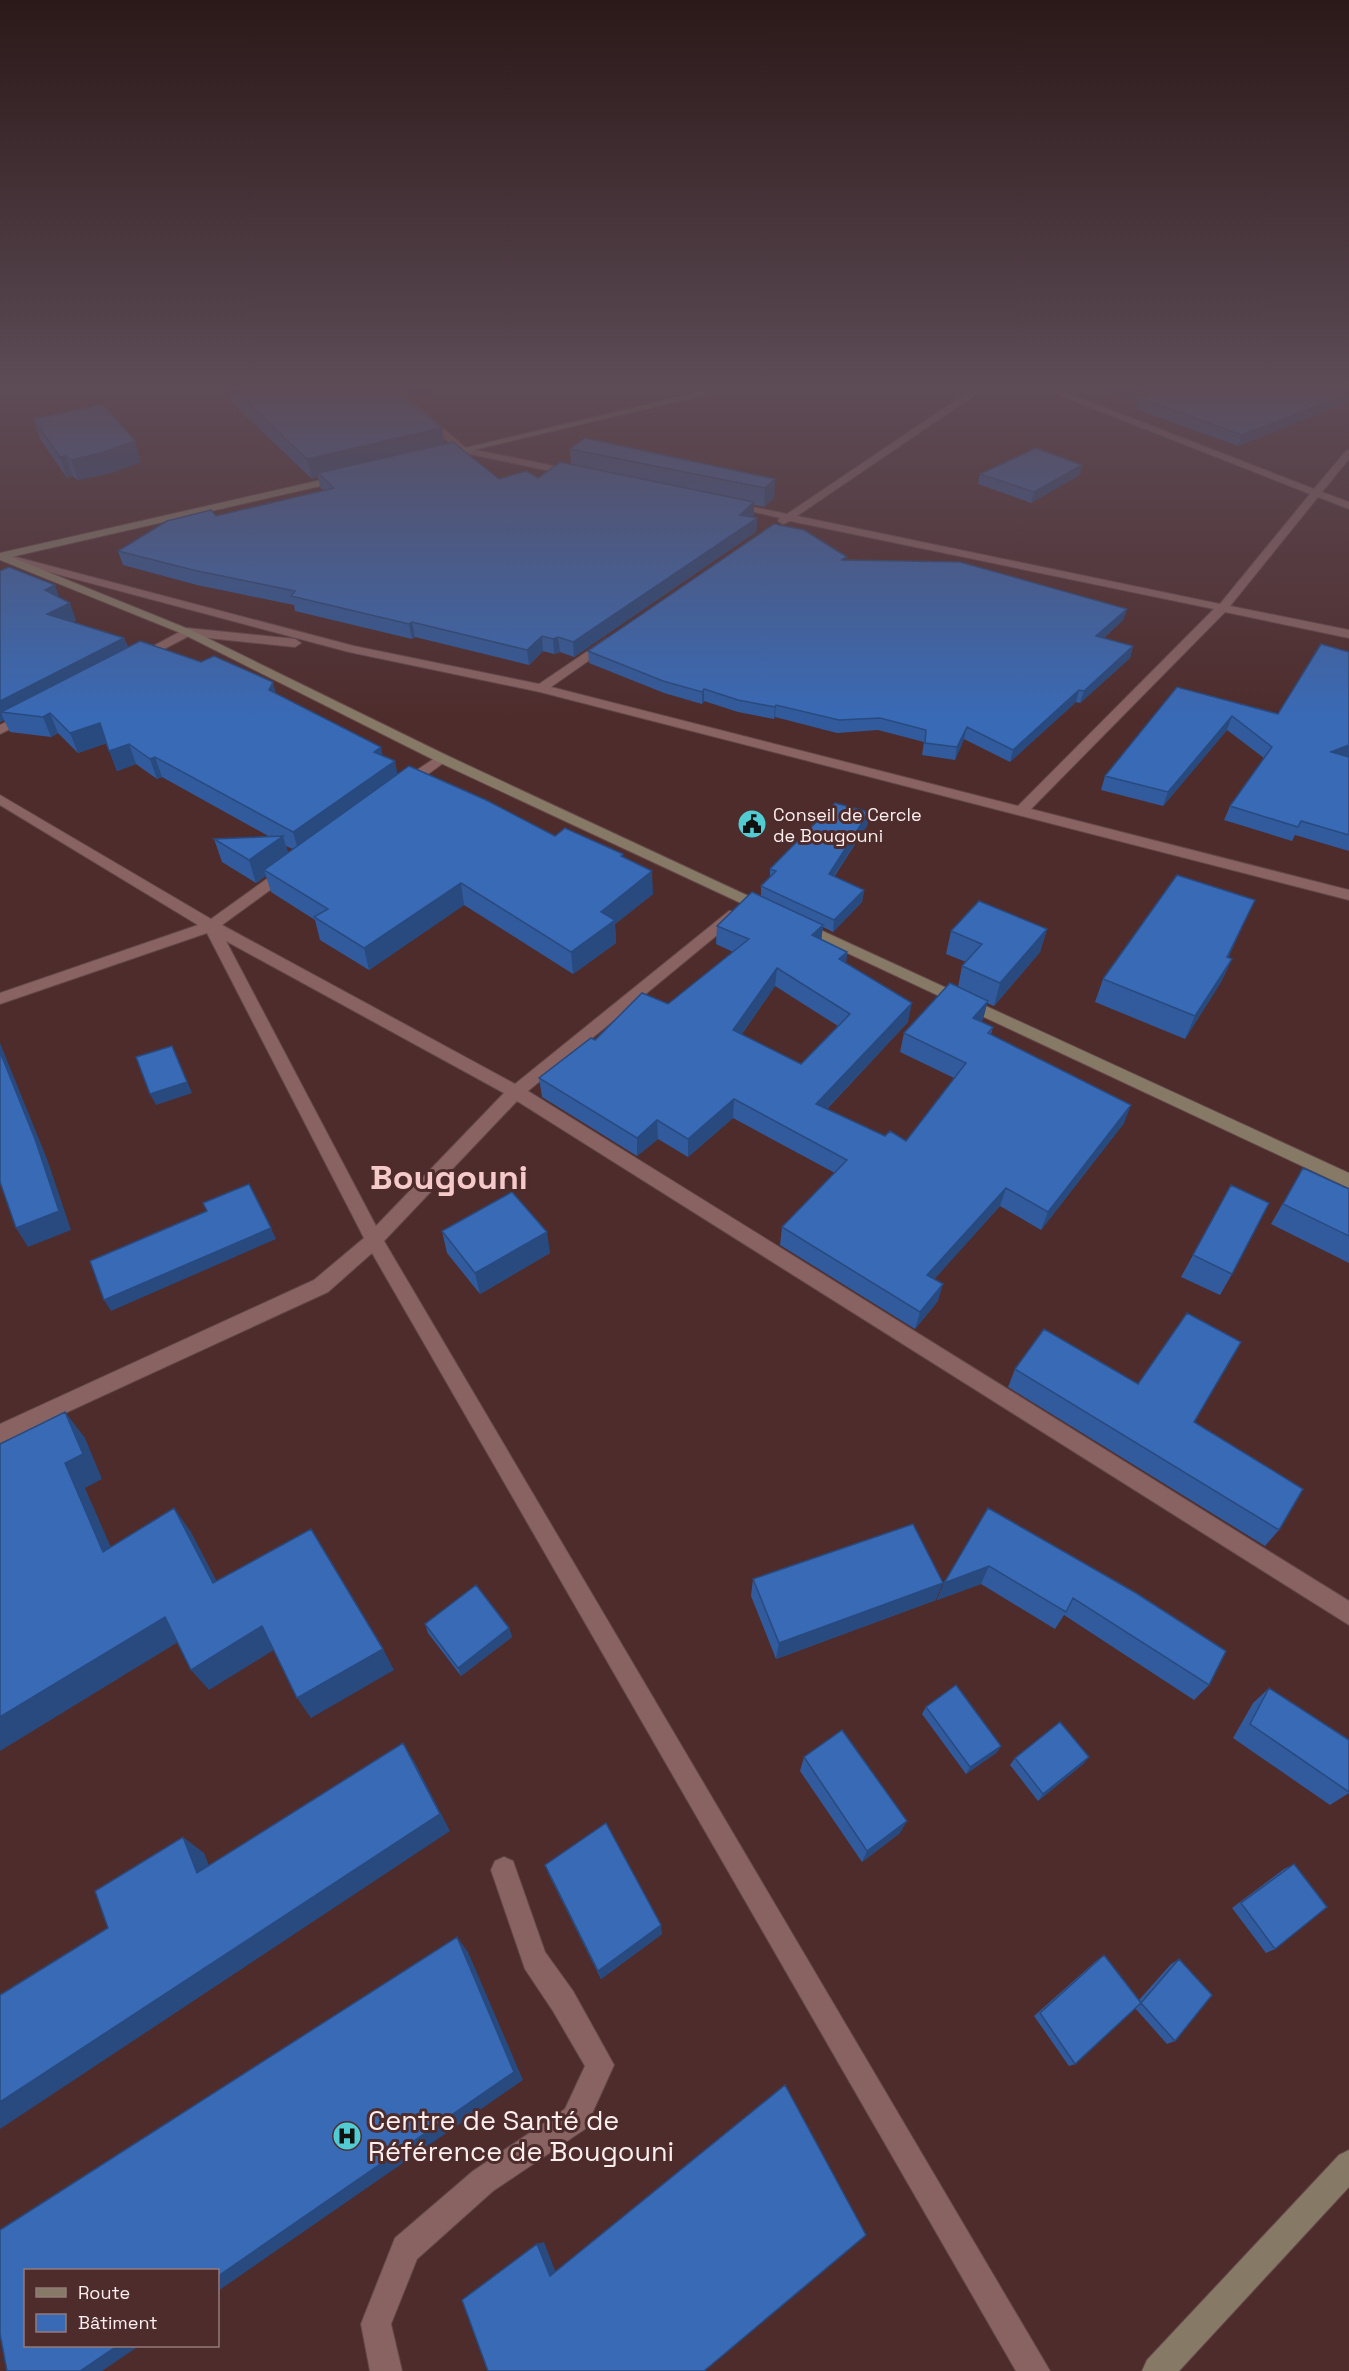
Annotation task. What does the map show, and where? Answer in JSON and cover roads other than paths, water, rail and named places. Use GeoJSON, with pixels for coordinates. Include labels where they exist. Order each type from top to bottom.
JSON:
{"type":"FeatureCollection","features":[{"type":"Feature","properties":{"kind":"street"},"geometry":{"type":"LineString","coordinates":[[0,556],[260,497]]}},
{"type":"Feature","properties":{"kind":"street"},"geometry":{"type":"LineString","coordinates":[[770,530],[819,497]]}},
{"type":"Feature","properties":{"kind":"street"},"geometry":{"type":"LineString","coordinates":[[1022,810],[1222,608],[1311,497]]}},
{"type":"Feature","properties":{"kind":"street"},"geometry":{"type":"LineString","coordinates":[[1324,497],[1349,506]]}},
{"type":"Feature","properties":{"kind":"street"},"geometry":{"type":"LineString","coordinates":[[719,502],[1349,634]]}},
{"type":"Feature","properties":{"kind":"street"},"geometry":{"type":"LineString","coordinates":[[0,556],[188,632],[441,758],[1349,1180]]}},
{"type":"Feature","properties":{"kind":"street"},"geometry":{"type":"LineString","coordinates":[[0,556],[353,649],[541,688],[1349,895]]}},
{"type":"Feature","properties":{"kind":"street"},"geometry":{"type":"LineString","coordinates":[[125,664],[188,632],[353,649]]}},
{"type":"Feature","properties":{"kind":"street"},"geometry":{"type":"LineString","coordinates":[[541,688],[617,635]]}},
{"type":"Feature","properties":{"kind":"street"},"geometry":{"type":"LineString","coordinates":[[0,730],[42,708]]}},
{"type":"Feature","properties":{"kind":"street"},"geometry":{"type":"LineString","coordinates":[[393,793],[441,758]]}},
{"type":"Feature","properties":{"kind":"street"},"geometry":{"type":"LineString","coordinates":[[0,799],[211,926],[516,1092],[1349,1614]]}},
{"type":"Feature","properties":{"kind":"street"},"geometry":{"type":"LineString","coordinates":[[0,999],[211,926],[298,863]]}},
{"type":"Feature","properties":{"kind":"street"},"geometry":{"type":"LineString","coordinates":[[0,1434],[321,1286],[374,1240],[516,1092],[750,902]]}},
{"type":"Feature","properties":{"kind":"street"},"geometry":{"type":"LineString","coordinates":[[211,926],[374,1240],[1034,2371]]}},
{"type":"Feature","properties":{"kind":"street"},"geometry":{"type":"LineString","coordinates":[[386,2371],[376,2324],[406,2249],[483,2181],[575,2119],[600,2065],[563,2001],[534,1960],[504,1870]]}},
{"type":"Feature","properties":{"kind":"street"},"geometry":{"type":"LineString","coordinates":[[1158,2371],[1349,2165]]}},
{"type":"Feature","properties":{"kind":"place","name":"Conseil de Cercle de Bougouni"},"geometry":{"type":"Point","coordinates":[752,824]}},
{"type":"Feature","properties":{"kind":"place","name":"Centre de Santé de Référence de Bougouni"},"geometry":{"type":"Point","coordinates":[347,2136]}},
{"type":"Feature","properties":{"kind":"district","name":"Bougouni"},"geometry":{"type":"Point","coordinates":[449,1177]}}]}
